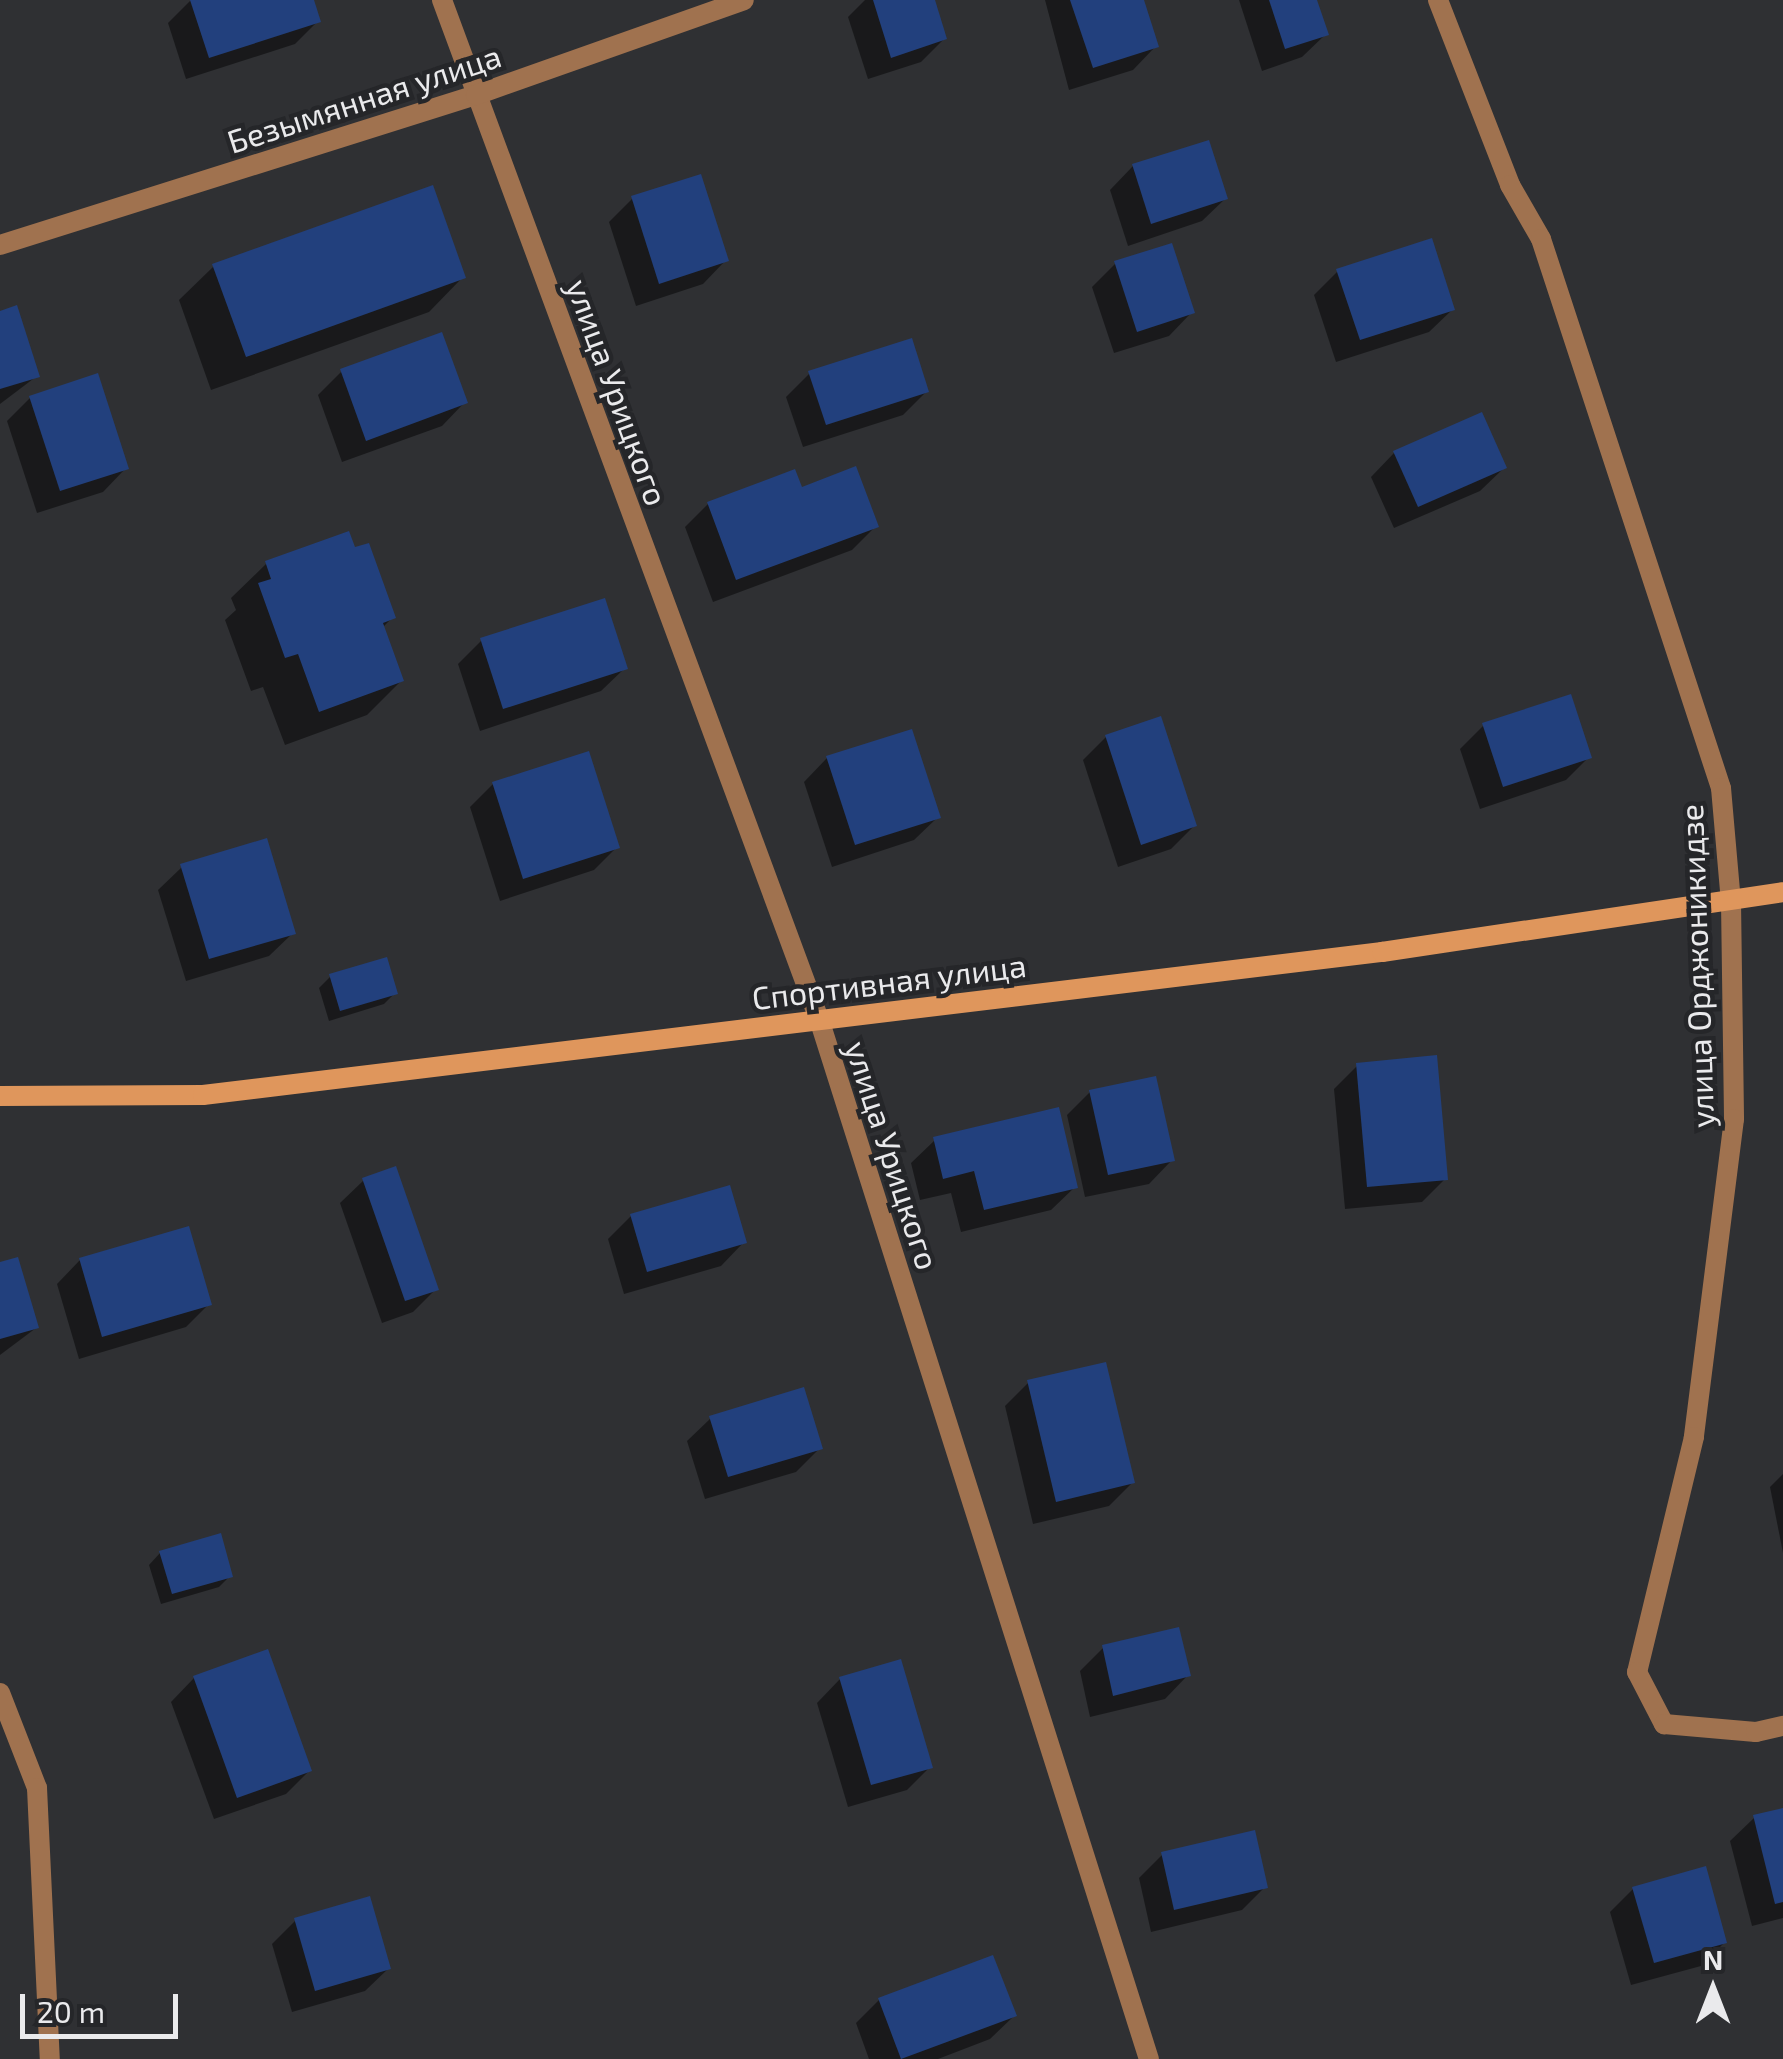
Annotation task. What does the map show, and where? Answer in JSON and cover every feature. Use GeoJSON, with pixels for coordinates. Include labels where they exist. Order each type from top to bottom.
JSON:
{"type":"FeatureCollection","features":[{"type":"Feature","properties":{"kind":"street","name":"улица Урицкого"},"geometry":{"type":"LineString","coordinates":[[442,0],[819,1019],[1149,2059]]}},
{"type":"Feature","properties":{"kind":"street","name":"Безымянная улица"},"geometry":{"type":"LineString","coordinates":[[0,246],[476,95],[744,0]]}},
{"type":"Feature","properties":{"kind":"street","name":"улица Орджоникидзе"},"geometry":{"type":"LineString","coordinates":[[1438,0],[1510,184],[1540,239],[1721,788],[1731,902],[1734,1119],[1694,1437],[1637,1672],[1664,1724],[1756,1732],[1783,1726]]}},
{"type":"Feature","properties":{"kind":"street","name":"Спортивная улица"},"geometry":{"type":"LineString","coordinates":[[0,1096],[203,1095],[1731,902],[1783,892]]}},
{"type":"Feature","properties":{"kind":"street"},"geometry":{"type":"LineString","coordinates":[[0,1693],[37,1788],[50,2059]]}},
{"type":"Feature","properties":{"kind":"building"},"geometry":{"type":"Polygon","coordinates":[[[190,0],[314,0],[321,22],[209,58],[190,0]]]}},
{"type":"Feature","properties":{"kind":"building"},"geometry":{"type":"Polygon","coordinates":[[[873,0],[935,0],[947,39],[891,58],[873,0]]]}},
{"type":"Feature","properties":{"kind":"building"},"geometry":{"type":"Polygon","coordinates":[[[1070,0],[1144,0],[1159,47],[1093,68],[1070,0]]]}},
{"type":"Feature","properties":{"kind":"building"},"geometry":{"type":"Polygon","coordinates":[[[1269,0],[1317,0],[1329,35],[1285,49],[1269,0]]]}},
{"type":"Feature","properties":{"kind":"building"},"geometry":{"type":"Polygon","coordinates":[[[1209,140],[1228,199],[1151,224],[1132,164],[1209,140]]]}},
{"type":"Feature","properties":{"kind":"building"},"geometry":{"type":"Polygon","coordinates":[[[701,174],[729,261],[659,284],[631,196],[701,174]]]}},
{"type":"Feature","properties":{"kind":"building"},"geometry":{"type":"Polygon","coordinates":[[[433,185],[466,278],[246,357],[212,264],[433,185]]]}},
{"type":"Feature","properties":{"kind":"building"},"geometry":{"type":"Polygon","coordinates":[[[1432,238],[1455,310],[1360,340],[1336,269],[1432,238]]]}},
{"type":"Feature","properties":{"kind":"building"},"geometry":{"type":"Polygon","coordinates":[[[1172,243],[1195,313],[1137,332],[1114,261],[1172,243]]]}},
{"type":"Feature","properties":{"kind":"building"},"geometry":{"type":"Polygon","coordinates":[[[17,305],[40,377],[0,389],[0,311],[17,305]]]}},
{"type":"Feature","properties":{"kind":"building"},"geometry":{"type":"Polygon","coordinates":[[[442,332],[468,403],[366,441],[340,369],[442,332]]]}},
{"type":"Feature","properties":{"kind":"building"},"geometry":{"type":"Polygon","coordinates":[[[912,338],[929,392],[826,425],[808,371],[912,338]]]}},
{"type":"Feature","properties":{"kind":"building"},"geometry":{"type":"Polygon","coordinates":[[[98,373],[129,469],[60,491],[29,396],[98,373]]]}},
{"type":"Feature","properties":{"kind":"building"},"geometry":{"type":"Polygon","coordinates":[[[1482,412],[1507,468],[1418,507],[1393,451],[1482,412]]]}},
{"type":"Feature","properties":{"kind":"building"},"geometry":{"type":"Polygon","coordinates":[[[856,466],[879,527],[736,580],[707,502],[795,469],[802,487],[856,466]]]}},
{"type":"Feature","properties":{"kind":"building"},"geometry":{"type":"Polygon","coordinates":[[[349,531],[355,547],[369,543],[396,618],[383,623],[404,681],[319,712],[298,654],[285,658],[258,583],[271,579],[265,561],[349,531]]]}},
{"type":"Feature","properties":{"kind":"building"},"geometry":{"type":"Polygon","coordinates":[[[605,598],[628,669],[503,709],[480,638],[605,598]]]}},
{"type":"Feature","properties":{"kind":"building"},"geometry":{"type":"Polygon","coordinates":[[[1571,694],[1592,758],[1503,787],[1482,723],[1571,694]]]}},
{"type":"Feature","properties":{"kind":"building"},"geometry":{"type":"Polygon","coordinates":[[[1161,716],[1197,826],[1141,845],[1105,735],[1161,716]]]}},
{"type":"Feature","properties":{"kind":"building"},"geometry":{"type":"Polygon","coordinates":[[[912,729],[941,818],[855,845],[826,756],[912,729]]]}},
{"type":"Feature","properties":{"kind":"building"},"geometry":{"type":"Polygon","coordinates":[[[589,751],[620,848],[523,879],[492,782],[589,751]]]}},
{"type":"Feature","properties":{"kind":"building"},"geometry":{"type":"Polygon","coordinates":[[[267,838],[296,934],[209,959],[180,864],[267,838]]]}},
{"type":"Feature","properties":{"kind":"building"},"geometry":{"type":"Polygon","coordinates":[[[387,957],[398,994],[340,1011],[329,974],[387,957]]]}},
{"type":"Feature","properties":{"kind":"building"},"geometry":{"type":"Polygon","coordinates":[[[1437,1055],[1448,1180],[1367,1187],[1356,1063],[1437,1055]]]}},
{"type":"Feature","properties":{"kind":"building"},"geometry":{"type":"Polygon","coordinates":[[[1156,1076],[1175,1161],[1108,1175],[1089,1090],[1156,1076]]]}},
{"type":"Feature","properties":{"kind":"building"},"geometry":{"type":"Polygon","coordinates":[[[1059,1107],[1078,1188],[984,1210],[974,1171],[943,1179],[933,1137],[1059,1107]]]}},
{"type":"Feature","properties":{"kind":"building"},"geometry":{"type":"Polygon","coordinates":[[[396,1166],[439,1290],[405,1301],[362,1178],[396,1166]]]}},
{"type":"Feature","properties":{"kind":"building"},"geometry":{"type":"Polygon","coordinates":[[[730,1185],[747,1243],[647,1272],[630,1214],[730,1185]]]}},
{"type":"Feature","properties":{"kind":"building"},"geometry":{"type":"Polygon","coordinates":[[[189,1226],[212,1305],[102,1337],[79,1258],[189,1226]]]}},
{"type":"Feature","properties":{"kind":"building"},"geometry":{"type":"Polygon","coordinates":[[[18,1257],[39,1328],[0,1339],[0,1262],[18,1257]]]}},
{"type":"Feature","properties":{"kind":"building"},"geometry":{"type":"Polygon","coordinates":[[[1106,1362],[1135,1483],[1056,1502],[1027,1380],[1106,1362]]]}},
{"type":"Feature","properties":{"kind":"building"},"geometry":{"type":"Polygon","coordinates":[[[804,1387],[823,1449],[728,1477],[709,1416],[804,1387]]]}},
{"type":"Feature","properties":{"kind":"building"},"geometry":{"type":"Polygon","coordinates":[[[221,1533],[233,1577],[172,1594],[159,1551],[221,1533]]]}},
{"type":"Feature","properties":{"kind":"building"},"geometry":{"type":"Polygon","coordinates":[[[1179,1627],[1191,1676],[1113,1696],[1102,1645],[1179,1627]]]}},
{"type":"Feature","properties":{"kind":"building"},"geometry":{"type":"Polygon","coordinates":[[[268,1649],[312,1771],[237,1798],[193,1676],[268,1649]]]}},
{"type":"Feature","properties":{"kind":"building"},"geometry":{"type":"Polygon","coordinates":[[[901,1659],[933,1768],[871,1785],[839,1677],[901,1659]]]}},
{"type":"Feature","properties":{"kind":"building"},"geometry":{"type":"Polygon","coordinates":[[[1783,1808],[1783,1902],[1775,1904],[1753,1815],[1783,1808]]]}},
{"type":"Feature","properties":{"kind":"building"},"geometry":{"type":"Polygon","coordinates":[[[1255,1830],[1268,1888],[1174,1910],[1161,1852],[1255,1830]]]}},
{"type":"Feature","properties":{"kind":"building"},"geometry":{"type":"Polygon","coordinates":[[[1706,1866],[1727,1943],[1654,1963],[1632,1887],[1706,1866]]]}},
{"type":"Feature","properties":{"kind":"building"},"geometry":{"type":"Polygon","coordinates":[[[370,1896],[391,1969],[315,1991],[294,1918],[370,1896]]]}},
{"type":"Feature","properties":{"kind":"building"},"geometry":{"type":"Polygon","coordinates":[[[993,1955],[1017,2016],[901,2059],[878,1998],[993,1955]]]}}]}
